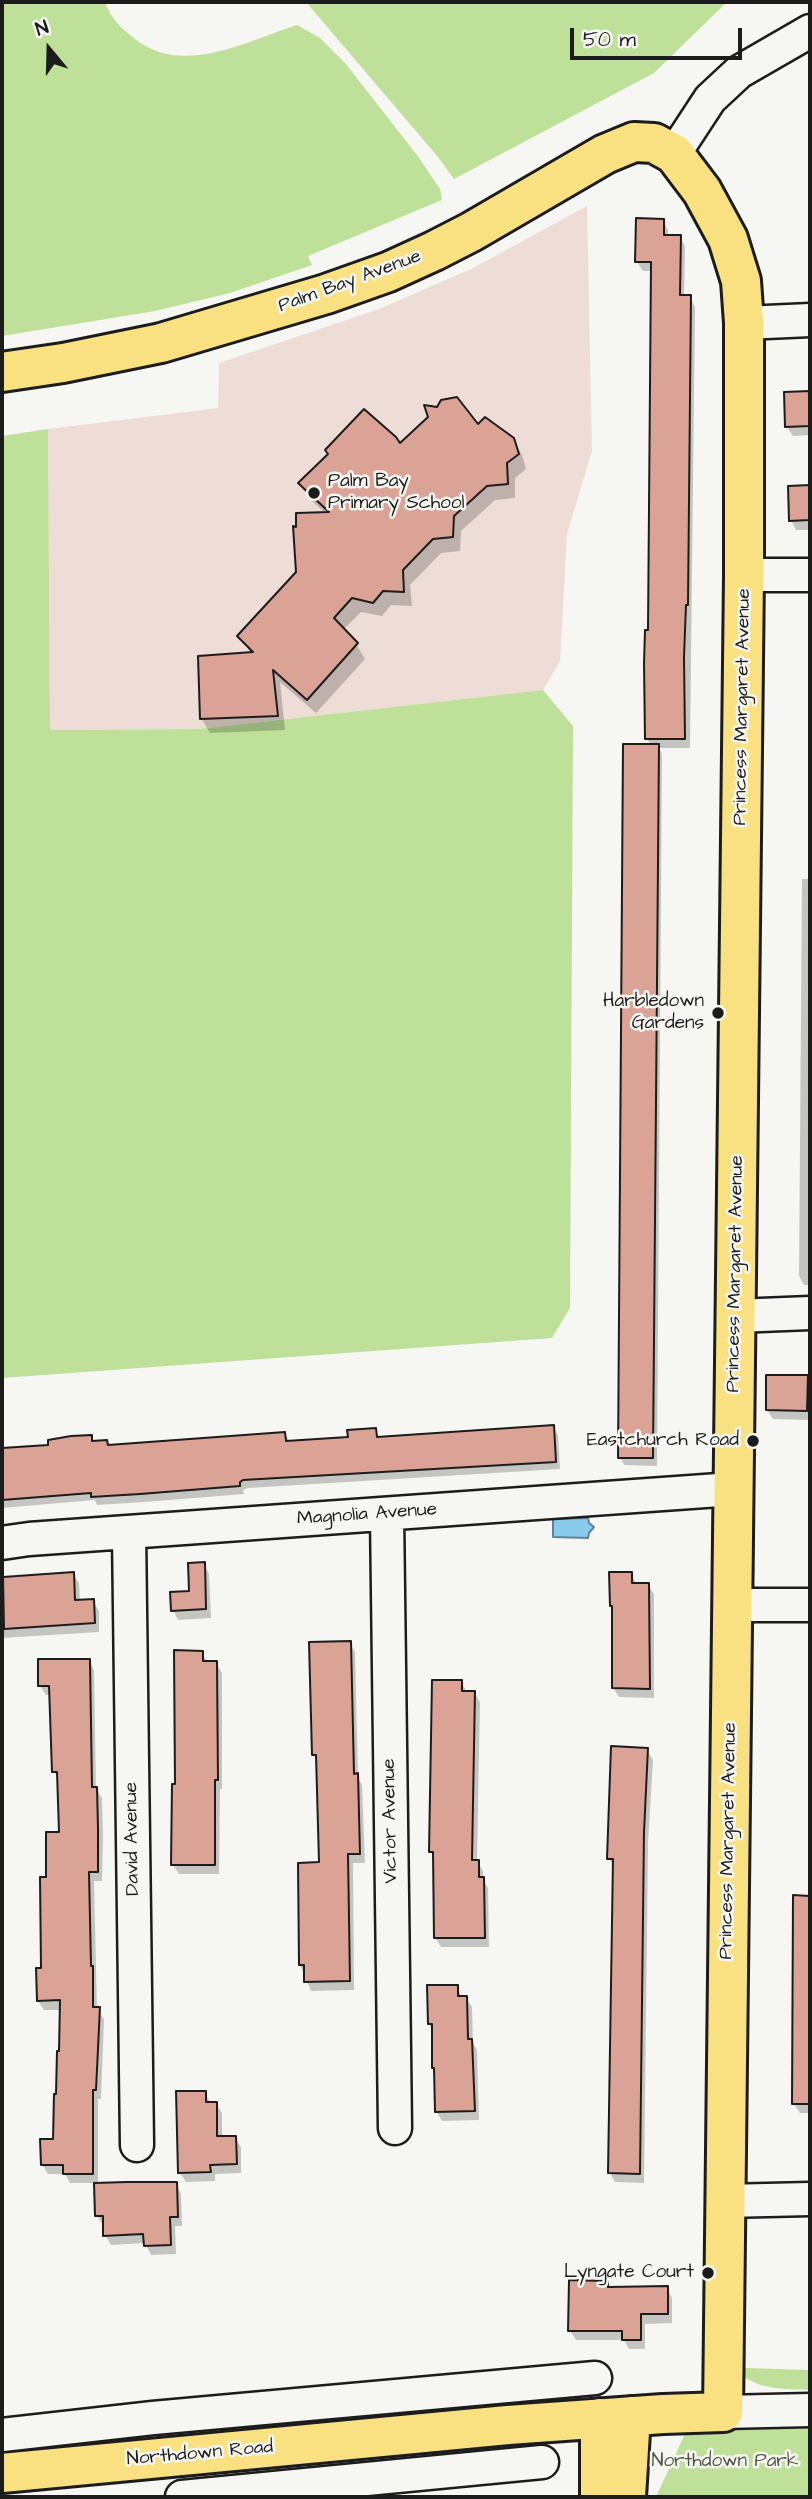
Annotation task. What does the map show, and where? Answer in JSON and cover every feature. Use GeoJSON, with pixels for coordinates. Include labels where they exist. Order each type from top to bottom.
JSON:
{"type":"FeatureCollection","features":[{"type":"Feature","properties":{"kind":"main road","name":"Palm Bay Avenue"},"geometry":{"type":"LineString","coordinates":[[2,372],[161,343],[326,294],[388,272],[434,251],[605,154],[634,142],[654,143],[674,155]]}},
{"type":"Feature","properties":{"kind":"main road","name":"Princess Margaret Avenue"},"geometry":{"type":"LineString","coordinates":[[674,155],[702,191],[728,239],[741,281],[744,323],[744,575],[723,2412]]}},
{"type":"Feature","properties":{"kind":"main road","name":"Northdown Road"},"geometry":{"type":"LineString","coordinates":[[2,2473],[616,2417],[723,2412]]}},
{"type":"Feature","properties":{"kind":"main road"},"geometry":{"type":"LineString","coordinates":[[600,2497],[616,2417]]}},
{"type":"Feature","properties":{"kind":"main road"},"geometry":{"type":"LineString","coordinates":[[616,2417],[626,2497]]}},
{"type":"Feature","properties":{"kind":"street"},"geometry":{"type":"LineString","coordinates":[[674,155],[710,99],[719,90],[739,72],[810,31]]}},
{"type":"Feature","properties":{"kind":"street"},"geometry":{"type":"LineString","coordinates":[[744,323],[810,320]]}},
{"type":"Feature","properties":{"kind":"street"},"geometry":{"type":"LineString","coordinates":[[744,575],[810,575]]}},
{"type":"Feature","properties":{"kind":"street"},"geometry":{"type":"LineString","coordinates":[[735,1316],[810,1313]]}},
{"type":"Feature","properties":{"kind":"street","name":"Magnolia Avenue"},"geometry":{"type":"LineString","coordinates":[[2,1543],[733,1489]]}},
{"type":"Feature","properties":{"kind":"street","name":"Victor Avenue"},"geometry":{"type":"LineString","coordinates":[[387,1514],[394,2128]]}},
{"type":"Feature","properties":{"kind":"street","name":"David Avenue"},"geometry":{"type":"LineString","coordinates":[[129,1532],[135,2146]]}},
{"type":"Feature","properties":{"kind":"street"},"geometry":{"type":"LineString","coordinates":[[732,1605],[810,1605]]}},
{"type":"Feature","properties":{"kind":"street"},"geometry":{"type":"LineString","coordinates":[[724,2201],[810,2199]]}},
{"type":"Feature","properties":{"kind":"street","name":"Northdown Road"},"geometry":{"type":"LineString","coordinates":[[2,2434],[595,2378]]}},
{"type":"Feature","properties":{"kind":"street"},"geometry":{"type":"LineString","coordinates":[[393,2397],[398,2436]]}},
{"type":"Feature","properties":{"kind":"street","name":"Northdown Road"},"geometry":{"type":"LineString","coordinates":[[723,2412],[810,2410]]}},
{"type":"Feature","properties":{"kind":"street"},"geometry":{"type":"LineString","coordinates":[[466,2430],[466,2469]]}},
{"type":"Feature","properties":{"kind":"street"},"geometry":{"type":"LineString","coordinates":[[263,2448],[264,2493]]}},
{"type":"Feature","properties":{"kind":"street"},"geometry":{"type":"LineString","coordinates":[[182,2497],[264,2493],[542,2462]]}},
{"type":"Feature","properties":{"kind":"shaded area","name":"Palm Bay Primary School"},"geometry":{"type":"Polygon","coordinates":[[[587,206],[592,451],[567,534],[560,661],[543,690],[199,729],[50,730],[48,429],[218,408],[219,363],[379,309],[471,269],[587,206]]]}},
{"type":"Feature","properties":{"kind":"green space"},"geometry":{"type":"Polygon","coordinates":[[[2,2],[105,2],[117,23],[135,39],[154,50],[174,55],[215,52],[297,25],[320,38],[345,63],[417,155],[440,189],[442,200],[308,256],[312,265],[230,293],[155,311],[2,336],[2,2]]]}},
{"type":"Feature","properties":{"kind":"green space"},"geometry":{"type":"Polygon","coordinates":[[[306,2],[727,2],[654,73],[454,179],[306,2]]]}},
{"type":"Feature","properties":{"kind":"green space"},"geometry":{"type":"Polygon","coordinates":[[[48,429],[50,730],[199,729],[543,690],[573,726],[570,1308],[552,1338],[2,1378],[2,436],[48,429]]]}},
{"type":"Feature","properties":{"kind":"green space"},"geometry":{"type":"Polygon","coordinates":[[[745,2368],[810,2370],[810,2390],[757,2384],[742,2375],[745,2368]]]}},
{"type":"Feature","properties":{"kind":"green space","name":"Northdown Park"},"geometry":{"type":"Polygon","coordinates":[[[810,2400],[810,2497],[656,2497],[690,2423],[810,2400]]]}},
{"type":"Feature","properties":{"kind":"water"},"geometry":{"type":"Polygon","coordinates":[[[588,1518],[594,1527],[588,1538],[553,1537],[553,1519],[588,1518]]]}},
{"type":"Feature","properties":{"kind":"building"},"geometry":{"type":"Polygon","coordinates":[[[636,218],[664,219],[664,235],[681,235],[680,295],[691,295],[688,605],[684,657],[685,739],[645,739],[651,262],[635,262],[636,218]]]}},
{"type":"Feature","properties":{"kind":"building"},"geometry":{"type":"Polygon","coordinates":[[[810,391],[810,426],[785,427],[784,392],[810,391]]]}},
{"type":"Feature","properties":{"kind":"building"},"geometry":{"type":"Polygon","coordinates":[[[457,397],[478,424],[485,417],[514,438],[519,454],[507,463],[508,484],[487,486],[454,516],[453,537],[433,539],[403,570],[404,592],[383,591],[373,603],[352,598],[334,618],[358,643],[307,700],[273,670],[278,716],[200,719],[198,656],[253,652],[237,636],[296,572],[293,526],[296,527],[296,513],[329,512],[298,483],[328,454],[325,450],[364,409],[400,443],[428,417],[424,405],[437,407],[441,400],[457,397]]]}},
{"type":"Feature","properties":{"kind":"building"},"geometry":{"type":"Polygon","coordinates":[[[810,485],[810,520],[789,521],[788,486],[810,485]]]}},
{"type":"Feature","properties":{"kind":"building"},"geometry":{"type":"Polygon","coordinates":[[[623,744],[659,744],[653,1458],[618,1458],[623,744]]]}},
{"type":"Feature","properties":{"kind":"building"},"geometry":{"type":"Polygon","coordinates":[[[766,1375],[808,1375],[807,1411],[766,1410],[766,1375]]]}},
{"type":"Feature","properties":{"kind":"building"},"geometry":{"type":"Polygon","coordinates":[[[554,1425],[556,1462],[243,1480],[240,1486],[91,1497],[91,1493],[2,1500],[2,1448],[48,1445],[48,1440],[71,1436],[92,1435],[92,1441],[107,1440],[108,1445],[285,1432],[286,1441],[348,1437],[347,1430],[376,1428],[377,1437],[554,1425]]]}},
{"type":"Feature","properties":{"kind":"building"},"geometry":{"type":"Polygon","coordinates":[[[205,1562],[206,1609],[171,1611],[170,1592],[189,1591],[188,1563],[205,1562]]]}},
{"type":"Feature","properties":{"kind":"building"},"geometry":{"type":"Polygon","coordinates":[[[74,1572],[75,1600],[94,1599],[95,1623],[4,1629],[3,1577],[74,1572]]]}},
{"type":"Feature","properties":{"kind":"building"},"geometry":{"type":"Polygon","coordinates":[[[609,1572],[632,1572],[632,1583],[649,1583],[650,1689],[612,1688],[612,1606],[609,1572]]]}},
{"type":"Feature","properties":{"kind":"building"},"geometry":{"type":"Polygon","coordinates":[[[351,1641],[354,1774],[358,1773],[360,1854],[348,1854],[350,1981],[304,1982],[304,1965],[299,1965],[298,1863],[319,1862],[316,1755],[312,1755],[309,1642],[351,1641]]]}},
{"type":"Feature","properties":{"kind":"building"},"geometry":{"type":"Polygon","coordinates":[[[174,1650],[203,1651],[203,1661],[217,1661],[218,1780],[215,1780],[215,1865],[171,1865],[172,1784],[175,1784],[174,1650]]]}},
{"type":"Feature","properties":{"kind":"building"},"geometry":{"type":"Polygon","coordinates":[[[38,1659],[90,1659],[92,1787],[97,1787],[98,1828],[98,1872],[89,1872],[91,1966],[93,2007],[100,2007],[96,2090],[93,2090],[93,2174],[63,2174],[63,2165],[41,2165],[40,2139],[53,2139],[60,2000],[37,2001],[36,1968],[41,1968],[40,1877],[46,1877],[46,1832],[59,1832],[57,1772],[52,1772],[49,1686],[38,1686],[38,1659]]]}},
{"type":"Feature","properties":{"kind":"building"},"geometry":{"type":"Polygon","coordinates":[[[432,1680],[462,1680],[462,1691],[475,1691],[472,1860],[479,1860],[479,1877],[484,1877],[485,1938],[434,1938],[433,1852],[429,1852],[432,1680]]]}},
{"type":"Feature","properties":{"kind":"building"},"geometry":{"type":"Polygon","coordinates":[[[611,1746],[648,1748],[644,1832],[640,2174],[608,2173],[613,1859],[607,1859],[611,1746]]]}},
{"type":"Feature","properties":{"kind":"building"},"geometry":{"type":"Polygon","coordinates":[[[793,1895],[810,1896],[810,2104],[792,2104],[793,1895]]]}},
{"type":"Feature","properties":{"kind":"building"},"geometry":{"type":"Polygon","coordinates":[[[427,1985],[458,1985],[458,1996],[467,1996],[475,2111],[435,2112],[432,2024],[428,2024],[427,1985]]]}},
{"type":"Feature","properties":{"kind":"building"},"geometry":{"type":"Polygon","coordinates":[[[176,2091],[206,2091],[206,2102],[217,2102],[217,2136],[236,2136],[237,2164],[210,2165],[211,2172],[178,2173],[176,2091]]]}},
{"type":"Feature","properties":{"kind":"building"},"geometry":{"type":"Polygon","coordinates":[[[177,2182],[178,2217],[170,2217],[171,2245],[144,2246],[143,2234],[103,2236],[103,2216],[95,2216],[94,2183],[177,2182]]]}},
{"type":"Feature","properties":{"kind":"building"},"geometry":{"type":"Polygon","coordinates":[[[569,2280],[608,2281],[608,2287],[668,2286],[668,2314],[641,2314],[641,2340],[622,2340],[622,2331],[568,2331],[569,2280]]]}},
{"type":"Feature","properties":{"kind":"place","name":"Palm Bay Primary School"},"geometry":{"type":"Point","coordinates":[314,493]}},
{"type":"Feature","properties":{"kind":"place","name":"Harbledown Gardens"},"geometry":{"type":"Point","coordinates":[718,1013]}},
{"type":"Feature","properties":{"kind":"place","name":"Eastchurch Road"},"geometry":{"type":"Point","coordinates":[753,1441]}},
{"type":"Feature","properties":{"kind":"place","name":"Lyngate Court"},"geometry":{"type":"Point","coordinates":[708,2273]}}]}
